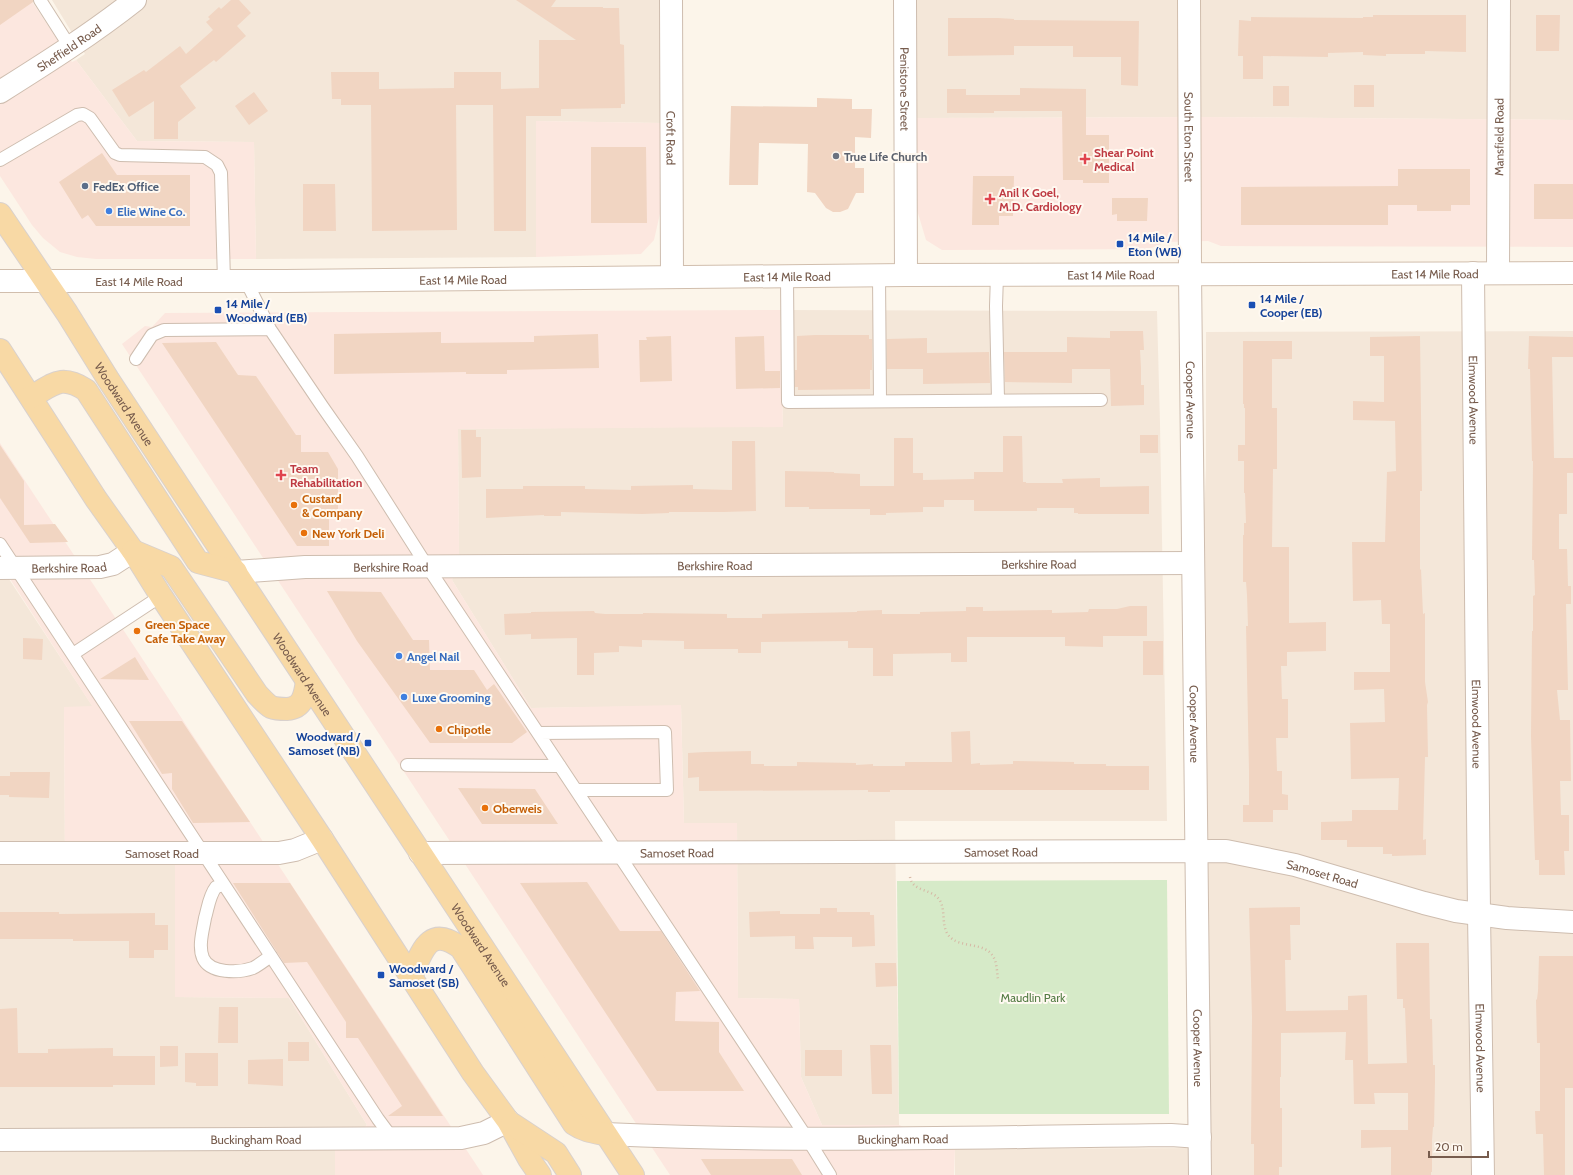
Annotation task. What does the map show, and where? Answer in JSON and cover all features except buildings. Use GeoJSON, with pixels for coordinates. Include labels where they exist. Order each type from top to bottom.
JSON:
{"type":"FeatureCollection","features":[{"type":"Feature","properties":{"kind":"main road","name":"Woodward Avenue"},"geometry":{"type":"LineString","coordinates":[[0,214],[633,1175]]}},
{"type":"Feature","properties":{"kind":"main road"},"geometry":{"type":"LineString","coordinates":[[0,350],[96,499],[134,551],[161,596],[322,839],[473,1072],[508,1121],[540,1175]]}},
{"type":"Feature","properties":{"kind":"main road"},"geometry":{"type":"LineString","coordinates":[[31,397],[56,383],[64,381],[74,382],[86,390],[198,562],[236,572]]}},
{"type":"Feature","properties":{"kind":"main road"},"geometry":{"type":"LineString","coordinates":[[134,551],[171,567],[257,694],[271,706],[281,710],[292,709],[301,704],[305,696],[307,681]]}},
{"type":"Feature","properties":{"kind":"main road"},"geometry":{"type":"LineString","coordinates":[[412,977],[421,953],[425,946],[432,940],[440,938],[452,941],[461,948],[574,1124],[587,1131],[605,1134]]}},
{"type":"Feature","properties":{"kind":"main road"},"geometry":{"type":"LineString","coordinates":[[508,1121],[556,1154],[570,1175]]}},
{"type":"Feature","properties":{"kind":"street","name":"Sheffield Road"},"geometry":{"type":"LineString","coordinates":[[0,92],[70,47],[135,0]]}},
{"type":"Feature","properties":{"kind":"street","name":"Croft Road"},"geometry":{"type":"LineString","coordinates":[[670,0],[672,277]]}},
{"type":"Feature","properties":{"kind":"street","name":"Penistone Street"},"geometry":{"type":"LineString","coordinates":[[904,0],[906,275]]}},
{"type":"Feature","properties":{"kind":"street","name":"South Eton Street"},"geometry":{"type":"LineString","coordinates":[[1190,0],[1190,273]]}},
{"type":"Feature","properties":{"kind":"street","name":"Mansfield Road"},"geometry":{"type":"LineString","coordinates":[[1498,273],[1499,0]]}},
{"type":"Feature","properties":{"kind":"street","name":"East 14 Mile Road"},"geometry":{"type":"LineString","coordinates":[[0,281],[246,281],[1190,273],[1573,273]]}},
{"type":"Feature","properties":{"kind":"street","name":"Cooper Avenue"},"geometry":{"type":"LineString","coordinates":[[1190,273],[1200,1175]]}},
{"type":"Feature","properties":{"kind":"street","name":"Elmwood Avenue"},"geometry":{"type":"LineString","coordinates":[[1473,273],[1483,1175]]}},
{"type":"Feature","properties":{"kind":"street","name":"Berkshire Road"},"geometry":{"type":"LineString","coordinates":[[8,568],[100,567],[113,564],[134,551]]}},
{"type":"Feature","properties":{"kind":"street","name":"Berkshire Road"},"geometry":{"type":"LineString","coordinates":[[236,572],[306,567],[1194,563]]}},
{"type":"Feature","properties":{"kind":"street","name":"Samoset Road"},"geometry":{"type":"LineString","coordinates":[[0,853],[280,852],[295,850],[322,839]]}},
{"type":"Feature","properties":{"kind":"street","name":"Samoset Road"},"geometry":{"type":"LineString","coordinates":[[420,853],[1226,851],[1266,858],[1302,867],[1424,903],[1506,918],[1573,922]]}},
{"type":"Feature","properties":{"kind":"street","name":"Buckingham Road"},"geometry":{"type":"LineString","coordinates":[[0,1140],[461,1138],[484,1133],[508,1121]]}},
{"type":"Feature","properties":{"kind":"street","name":"Buckingham Road"},"geometry":{"type":"LineString","coordinates":[[605,1134],[681,1137],[807,1138],[1171,1135],[1200,1137]]}},
{"type":"Feature","properties":{"kind":"lane"},"geometry":{"type":"LineString","coordinates":[[40,0],[70,47]]}},
{"type":"Feature","properties":{"kind":"lane"},"geometry":{"type":"LineString","coordinates":[[0,160],[77,115],[83,114],[90,118],[115,153],[120,155],[205,157],[217,165],[221,173],[224,281]]}},
{"type":"Feature","properties":{"kind":"lane"},"geometry":{"type":"LineString","coordinates":[[879,275],[880,401]]}},
{"type":"Feature","properties":{"kind":"lane"},"geometry":{"type":"LineString","coordinates":[[997,275],[996,306],[998,400]]}},
{"type":"Feature","properties":{"kind":"lane"},"geometry":{"type":"LineString","coordinates":[[787,277],[788,402],[1101,400]]}},
{"type":"Feature","properties":{"kind":"lane"},"geometry":{"type":"LineString","coordinates":[[246,281],[270,329],[357,456],[427,566],[807,1138],[830,1175]]}},
{"type":"Feature","properties":{"kind":"lane"},"geometry":{"type":"LineString","coordinates":[[136,359],[152,335],[164,330],[270,329]]}},
{"type":"Feature","properties":{"kind":"lane"},"geometry":{"type":"LineString","coordinates":[[0,544],[8,568],[73,654],[378,1119],[392,1138]]}},
{"type":"Feature","properties":{"kind":"lane"},"geometry":{"type":"LineString","coordinates":[[73,654],[161,596]]}},
{"type":"Feature","properties":{"kind":"lane"},"geometry":{"type":"LineString","coordinates":[[538,733],[665,732],[666,790],[576,790]]}},
{"type":"Feature","properties":{"kind":"lane"},"geometry":{"type":"LineString","coordinates":[[407,765],[560,766]]}},
{"type":"Feature","properties":{"kind":"lane"},"geometry":{"type":"LineString","coordinates":[[224,885],[216,887],[213,890],[208,906],[203,929],[201,950],[206,964],[227,971],[244,971],[254,967],[271,956]]}},
{"type":"Feature","properties":{"kind":"path"},"geometry":{"type":"LineString","coordinates":[[910,878],[914,886],[939,898],[941,902],[945,929],[952,939],[984,949],[990,953],[994,959],[998,979]]}},
{"type":"Feature","properties":{"kind":"shaded area"},"geometry":{"type":"Polygon","coordinates":[[[0,0],[31,0],[72,62],[76,60],[137,141],[254,142],[256,259],[96,259],[77,257],[60,252],[43,238],[32,225],[0,176],[0,0]]]}},
{"type":"Feature","properties":{"kind":"shaded area"},"geometry":{"type":"Polygon","coordinates":[[[52,0],[664,0],[662,123],[536,121],[536,257],[256,259],[254,142],[137,141],[76,60],[85,54],[52,0]]]}},
{"type":"Feature","properties":{"kind":"shaded area"},"geometry":{"type":"Polygon","coordinates":[[[916,0],[1573,0],[1573,120],[1200,117],[915,118],[916,0]]]}},
{"type":"Feature","properties":{"kind":"shaded area"},"geometry":{"type":"Polygon","coordinates":[[[1200,117],[1573,120],[1573,247],[1221,246],[1208,241],[1166,242],[1149,249],[942,250],[926,240],[917,210],[915,118],[1200,117]]]}},
{"type":"Feature","properties":{"kind":"shaded area"},"geometry":{"type":"Polygon","coordinates":[[[536,121],[662,123],[664,196],[654,240],[641,254],[536,257],[536,121]]]}},
{"type":"Feature","properties":{"kind":"shaded area"},"geometry":{"type":"Polygon","coordinates":[[[780,310],[1157,311],[1167,821],[895,821],[899,1125],[822,1125],[801,1077],[799,999],[738,998],[737,823],[684,823],[681,706],[531,708],[452,580],[459,554],[458,429],[783,426],[780,310]]]}},
{"type":"Feature","properties":{"kind":"shaded area"},"geometry":{"type":"Polygon","coordinates":[[[780,310],[783,427],[458,429],[459,554],[452,580],[531,708],[681,705],[684,823],[737,823],[738,998],[799,999],[801,1077],[822,1125],[899,1125],[955,1149],[954,1175],[670,1175],[122,344],[145,326],[152,327],[165,313],[780,310]]]}},
{"type":"Feature","properties":{"kind":"shaded area"},"geometry":{"type":"Polygon","coordinates":[[[1573,331],[1573,1175],[955,1175],[955,1149],[1211,1148],[1204,520],[1206,468],[1206,332],[1573,331]]]}},
{"type":"Feature","properties":{"kind":"shaded area"},"geometry":{"type":"Polygon","coordinates":[[[0,443],[483,1175],[335,1175],[335,1150],[367,1125],[289,998],[175,997],[175,865],[65,864],[64,707],[92,706],[10,579],[0,579],[0,443]]]}},
{"type":"Feature","properties":{"kind":"shaded area"},"geometry":{"type":"Polygon","coordinates":[[[0,579],[9,579],[93,707],[64,707],[65,864],[175,865],[175,997],[289,998],[367,1125],[335,1150],[335,1175],[0,1175],[0,579]]]}},
{"type":"Feature","properties":{"kind":"green space","name":"Maudlin Park"},"geometry":{"type":"Polygon","coordinates":[[[1167,880],[1169,1114],[899,1114],[897,881],[1167,880]]]}},
{"type":"Feature","properties":{"kind":"place","name":"True Life Church"},"geometry":{"type":"Point","coordinates":[836,156]}},
{"type":"Feature","properties":{"kind":"place","name":"Shear Point Medical"},"geometry":{"type":"Point","coordinates":[1085,159]}},
{"type":"Feature","properties":{"kind":"place","name":"FedEx Office"},"geometry":{"type":"Point","coordinates":[85,186]}},
{"type":"Feature","properties":{"kind":"place","name":"Anil K Goel, M.D. Cardiology"},"geometry":{"type":"Point","coordinates":[990,199]}},
{"type":"Feature","properties":{"kind":"place","name":"Elie Wine Co."},"geometry":{"type":"Point","coordinates":[109,211]}},
{"type":"Feature","properties":{"kind":"place","name":"14 Mile / Eton (WB)"},"geometry":{"type":"Point","coordinates":[1120,244]}},
{"type":"Feature","properties":{"kind":"place","name":"14 Mile / Cooper (EB)"},"geometry":{"type":"Point","coordinates":[1252,305]}},
{"type":"Feature","properties":{"kind":"place","name":"14 Mile / Woodward (EB)"},"geometry":{"type":"Point","coordinates":[218,310]}},
{"type":"Feature","properties":{"kind":"place","name":"Team Rehabilitation"},"geometry":{"type":"Point","coordinates":[281,475]}},
{"type":"Feature","properties":{"kind":"place","name":"Custard & Company"},"geometry":{"type":"Point","coordinates":[294,505]}},
{"type":"Feature","properties":{"kind":"place","name":"New York Deli"},"geometry":{"type":"Point","coordinates":[304,533]}},
{"type":"Feature","properties":{"kind":"place","name":"Green Space Cafe Take Away"},"geometry":{"type":"Point","coordinates":[137,631]}},
{"type":"Feature","properties":{"kind":"place","name":"Angel Nail"},"geometry":{"type":"Point","coordinates":[399,656]}},
{"type":"Feature","properties":{"kind":"place","name":"Luxe Grooming"},"geometry":{"type":"Point","coordinates":[404,697]}},
{"type":"Feature","properties":{"kind":"place","name":"Chipotle"},"geometry":{"type":"Point","coordinates":[439,729]}},
{"type":"Feature","properties":{"kind":"place","name":"Woodward / Samoset (NB)"},"geometry":{"type":"Point","coordinates":[368,743]}},
{"type":"Feature","properties":{"kind":"place","name":"Oberweis"},"geometry":{"type":"Point","coordinates":[485,808]}},
{"type":"Feature","properties":{"kind":"place","name":"Woodward / Samoset (SB)"},"geometry":{"type":"Point","coordinates":[381,975]}}]}
